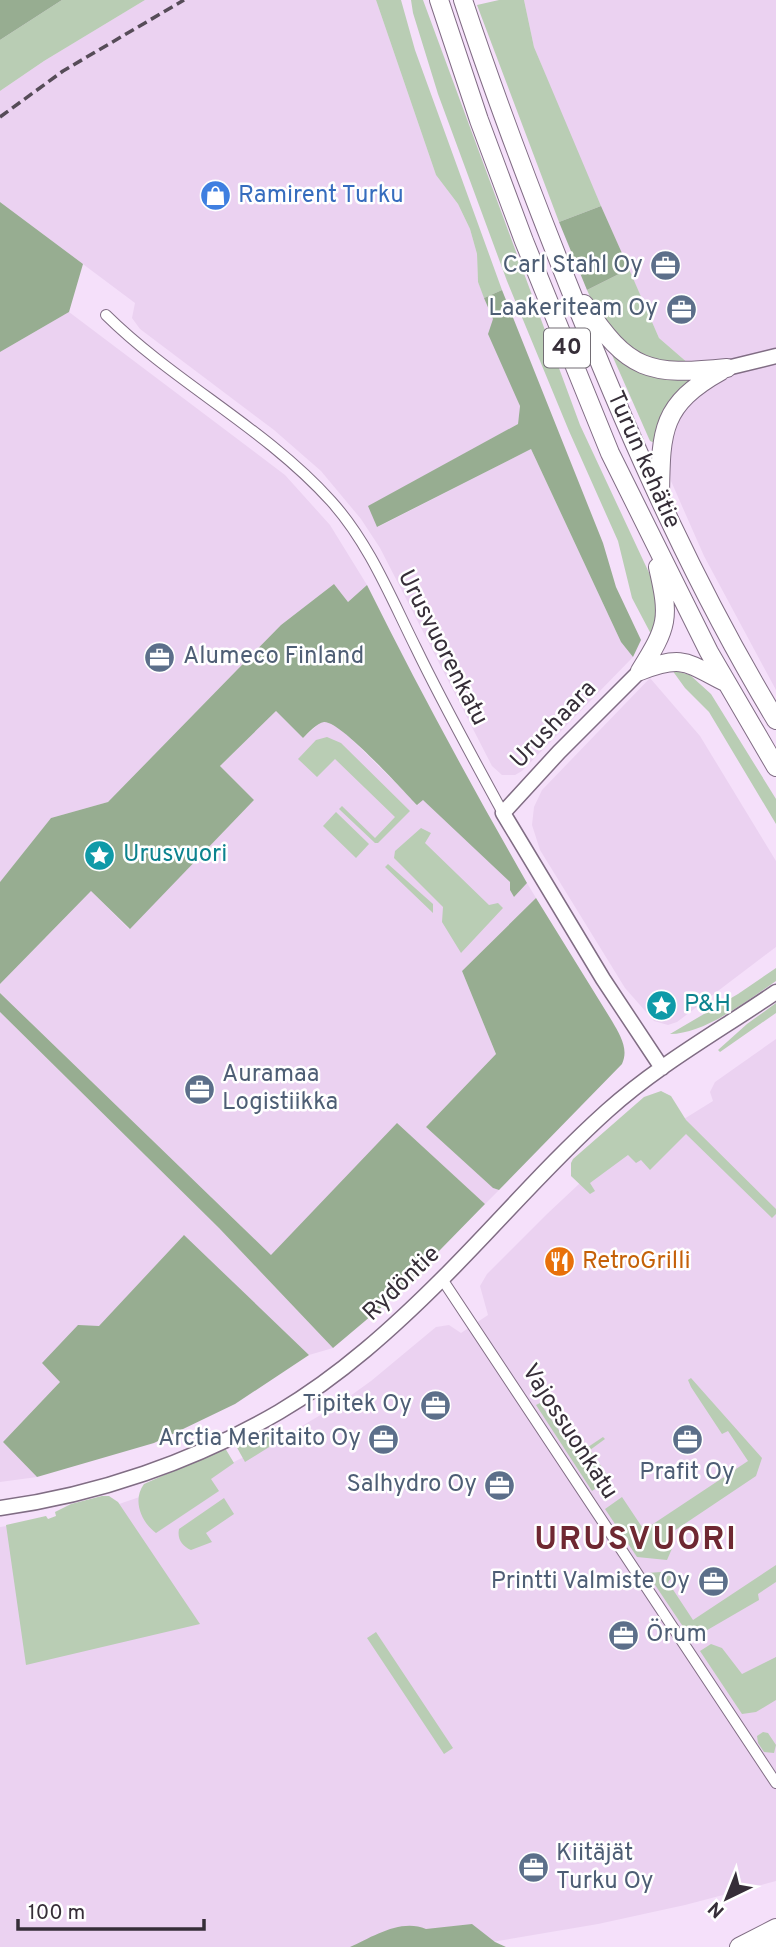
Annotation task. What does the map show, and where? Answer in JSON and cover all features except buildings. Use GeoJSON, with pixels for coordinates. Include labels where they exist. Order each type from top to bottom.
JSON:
{"type":"FeatureCollection","features":[{"type":"Feature","properties":{"kind":"highway","name":"Turun kehätie"},"geometry":{"type":"LineString","coordinates":[[439,0],[483,132],[570,357],[611,453],[652,540],[727,683],[776,767]]}},
{"type":"Feature","properties":{"kind":"highway","name":"Turun kehätie"},"geometry":{"type":"LineString","coordinates":[[463,0],[503,116],[623,421],[660,503],[751,679],[776,720]]}},
{"type":"Feature","properties":{"kind":"highway"},"geometry":{"type":"LineString","coordinates":[[563,272],[605,335],[631,359],[644,366],[666,371],[727,368]]}},
{"type":"Feature","properties":{"kind":"highway"},"geometry":{"type":"LineString","coordinates":[[660,503],[661,446],[668,422],[692,389],[727,368]]}},
{"type":"Feature","properties":{"kind":"highway"},"geometry":{"type":"LineString","coordinates":[[640,671],[659,641],[667,612],[652,540]]}},
{"type":"Feature","properties":{"kind":"highway"},"geometry":{"type":"LineString","coordinates":[[640,671],[673,660],[689,664],[727,683]]}},
{"type":"Feature","properties":{"kind":"highway"},"geometry":{"type":"LineString","coordinates":[[739,1947],[776,1928]]}},
{"type":"Feature","properties":{"kind":"highway"},"geometry":{"type":"LineString","coordinates":[[766,1947],[776,1944]]}},
{"type":"Feature","properties":{"kind":"street","name":"Urusvuorenkatu"},"geometry":{"type":"LineString","coordinates":[[106,315],[128,337],[280,452],[332,502],[368,553],[458,731],[503,813],[582,946],[662,1068]]}},
{"type":"Feature","properties":{"kind":"street"},"geometry":{"type":"LineString","coordinates":[[727,368],[776,356]]}},
{"type":"Feature","properties":{"kind":"street","name":"Urushaara"},"geometry":{"type":"LineString","coordinates":[[503,813],[640,671]]}},
{"type":"Feature","properties":{"kind":"street","name":"Rydöntie"},"geometry":{"type":"LineString","coordinates":[[0,1508],[53,1499],[137,1475],[203,1450],[280,1412],[346,1366],[442,1279],[606,1113],[662,1068],[776,992]]}},
{"type":"Feature","properties":{"kind":"street","name":"Vajossuonkatu"},"geometry":{"type":"LineString","coordinates":[[442,1279],[776,1783]]}},
{"type":"Feature","properties":{"kind":"shaded area"},"geometry":{"type":"Polygon","coordinates":[[[145,0],[376,0],[436,175],[458,204],[470,229],[477,254],[478,282],[493,319],[520,406],[518,424],[369,506],[378,527],[531,449],[621,642],[633,657],[522,771],[515,775],[502,775],[492,766],[380,548],[361,519],[321,471],[274,430],[140,329],[132,318],[135,303],[0,202],[0,91],[145,0]]]}},
{"type":"Feature","properties":{"kind":"shaded area"},"geometry":{"type":"Polygon","coordinates":[[[524,0],[776,0],[776,690],[704,556],[671,481],[667,453],[689,364],[659,338],[534,47],[524,0]]]}},
{"type":"Feature","properties":{"kind":"shaded area"},"geometry":{"type":"Polygon","coordinates":[[[69,312],[285,475],[330,525],[367,585],[348,602],[334,584],[281,625],[108,802],[51,818],[0,882],[0,352],[69,312]]]}},
{"type":"Feature","properties":{"kind":"shaded area"},"geometry":{"type":"Polygon","coordinates":[[[650,678],[700,736],[776,861],[776,947],[677,1022],[668,1025],[654,1021],[625,988],[540,850],[532,825],[534,807],[542,790],[650,678]]]}},
{"type":"Feature","properties":{"kind":"shaded area"},"geometry":{"type":"Polygon","coordinates":[[[276,711],[303,738],[321,722],[327,722],[342,730],[418,805],[423,799],[511,882],[514,897],[527,883],[536,898],[462,971],[496,1054],[426,1127],[493,1188],[499,1190],[485,1204],[397,1124],[272,1256],[0,993],[0,984],[91,891],[129,929],[254,800],[220,766],[276,711]]]}},
{"type":"Feature","properties":{"kind":"shaded area"},"geometry":{"type":"Polygon","coordinates":[[[0,1012],[219,1228],[333,1348],[309,1355],[183,1236],[99,1327],[43,1362],[60,1382],[3,1442],[37,1477],[0,1482],[0,1012]]]}},
{"type":"Feature","properties":{"kind":"shaded area"},"geometry":{"type":"Polygon","coordinates":[[[776,1039],[776,1881],[598,1924],[462,1947],[0,1947],[0,1527],[119,1504],[213,1472],[275,1442],[339,1404],[436,1327],[449,1325],[461,1333],[488,1315],[480,1286],[487,1274],[579,1184],[713,1101],[710,1092],[715,1082],[776,1039]]]}},
{"type":"Feature","properties":{"kind":"green space"},"geometry":{"type":"Polygon","coordinates":[[[0,0],[62,0],[0,40],[0,0]]]}},
{"type":"Feature","properties":{"kind":"green space"},"geometry":{"type":"Polygon","coordinates":[[[62,0],[145,0],[0,91],[0,40],[62,0]]]}},
{"type":"Feature","properties":{"kind":"green space"},"geometry":{"type":"Polygon","coordinates":[[[376,0],[401,0],[415,50],[502,290],[484,298],[478,282],[477,254],[470,229],[458,204],[436,175],[376,0]]]}},
{"type":"Feature","properties":{"kind":"green space"},"geometry":{"type":"Polygon","coordinates":[[[411,0],[423,0],[580,425],[658,592],[659,612],[652,636],[632,598],[618,541],[507,281],[438,94],[411,0]]]}},
{"type":"Feature","properties":{"kind":"green space"},"geometry":{"type":"Polygon","coordinates":[[[499,0],[524,0],[534,47],[601,206],[559,222],[477,5],[499,0]]]}},
{"type":"Feature","properties":{"kind":"green space"},"geometry":{"type":"Polygon","coordinates":[[[0,202],[83,264],[69,312],[0,352],[0,202]]]}},
{"type":"Feature","properties":{"kind":"green space"},"geometry":{"type":"Polygon","coordinates":[[[601,206],[629,269],[587,290],[559,222],[601,206]]]}},
{"type":"Feature","properties":{"kind":"green space"},"geometry":{"type":"Polygon","coordinates":[[[629,269],[659,338],[689,364],[662,363],[637,354],[616,336],[599,313],[587,290],[629,269]]]}},
{"type":"Feature","properties":{"kind":"green space"},"geometry":{"type":"Polygon","coordinates":[[[502,290],[603,543],[616,587],[641,640],[633,657],[621,642],[531,449],[377,527],[368,506],[518,424],[520,406],[488,334],[493,319],[484,298],[502,290]]]}},
{"type":"Feature","properties":{"kind":"green space"},"geometry":{"type":"Polygon","coordinates":[[[612,355],[631,366],[694,379],[655,443],[650,441],[612,355]]]}},
{"type":"Feature","properties":{"kind":"green space"},"geometry":{"type":"Polygon","coordinates":[[[334,584],[348,602],[367,585],[445,735],[527,883],[514,897],[510,882],[423,800],[417,805],[344,733],[324,722],[303,738],[276,711],[220,766],[254,800],[130,929],[91,891],[0,984],[0,882],[51,818],[108,802],[281,625],[334,584]]]}},
{"type":"Feature","properties":{"kind":"green space"},"geometry":{"type":"Polygon","coordinates":[[[672,670],[690,675],[711,694],[776,799],[776,824],[709,712],[685,688],[672,670]]]}},
{"type":"Feature","properties":{"kind":"green space"},"geometry":{"type":"Polygon","coordinates":[[[327,737],[341,743],[410,811],[378,843],[339,809],[342,806],[375,838],[395,817],[335,759],[317,777],[298,759],[316,740],[327,737]]]}},
{"type":"Feature","properties":{"kind":"green space"},"geometry":{"type":"Polygon","coordinates":[[[336,812],[369,844],[356,858],[323,826],[336,812]]]}},
{"type":"Feature","properties":{"kind":"green space"},"geometry":{"type":"Polygon","coordinates":[[[421,828],[431,833],[425,843],[489,905],[498,903],[503,908],[461,953],[442,922],[443,907],[394,858],[395,851],[421,828]]]}},
{"type":"Feature","properties":{"kind":"green space"},"geometry":{"type":"Polygon","coordinates":[[[388,864],[433,904],[433,913],[385,867],[388,864]]]}},
{"type":"Feature","properties":{"kind":"green space"},"geometry":{"type":"Polygon","coordinates":[[[536,898],[618,1032],[625,1053],[622,1064],[499,1190],[493,1188],[426,1127],[496,1054],[462,971],[536,898]]]}},
{"type":"Feature","properties":{"kind":"green space"},"geometry":{"type":"Polygon","coordinates":[[[776,968],[776,981],[739,1006],[712,1022],[683,1033],[670,1034],[738,994],[776,968]]]}},
{"type":"Feature","properties":{"kind":"green space"},"geometry":{"type":"Polygon","coordinates":[[[0,993],[271,1255],[397,1123],[485,1204],[397,1294],[333,1348],[219,1228],[0,1012],[0,993]]]}},
{"type":"Feature","properties":{"kind":"green space"},"geometry":{"type":"Polygon","coordinates":[[[776,1003],[776,1013],[720,1052],[718,1050],[747,1024],[776,1003]]]}},
{"type":"Feature","properties":{"kind":"green space"},"geometry":{"type":"Polygon","coordinates":[[[661,1091],[671,1096],[686,1120],[776,1209],[772,1218],[686,1134],[650,1170],[641,1160],[636,1163],[628,1155],[590,1183],[595,1191],[590,1194],[571,1176],[573,1159],[644,1097],[661,1091]]]}},
{"type":"Feature","properties":{"kind":"green space"},"geometry":{"type":"Polygon","coordinates":[[[184,1235],[309,1355],[235,1404],[154,1443],[37,1477],[3,1442],[60,1382],[42,1363],[78,1325],[99,1326],[184,1235]]]}},
{"type":"Feature","properties":{"kind":"green space"},"geometry":{"type":"Polygon","coordinates":[[[691,1378],[762,1458],[756,1476],[671,1533],[674,1544],[667,1560],[637,1557],[605,1509],[622,1497],[644,1530],[748,1461],[728,1431],[722,1434],[691,1387],[688,1380],[691,1378]]]}},
{"type":"Feature","properties":{"kind":"green space"},"geometry":{"type":"Polygon","coordinates":[[[540,1403],[576,1455],[603,1437],[605,1439],[590,1450],[610,1479],[592,1491],[536,1405],[540,1403]]]}},
{"type":"Feature","properties":{"kind":"green space"},"geometry":{"type":"Polygon","coordinates":[[[263,1430],[268,1431],[274,1444],[245,1462],[235,1444],[263,1430]]]}},
{"type":"Feature","properties":{"kind":"green space"},"geometry":{"type":"Polygon","coordinates":[[[225,1448],[234,1463],[211,1479],[219,1491],[156,1533],[146,1523],[140,1510],[140,1490],[144,1484],[225,1448]]]}},
{"type":"Feature","properties":{"kind":"green space"},"geometry":{"type":"Polygon","coordinates":[[[109,1496],[118,1502],[200,1624],[26,1665],[6,1525],[46,1516],[48,1519],[71,1504],[109,1496]]]}},
{"type":"Feature","properties":{"kind":"green space"},"geometry":{"type":"Polygon","coordinates":[[[224,1498],[234,1514],[206,1533],[212,1542],[191,1550],[185,1546],[181,1542],[179,1529],[224,1498]]]}},
{"type":"Feature","properties":{"kind":"green space"},"geometry":{"type":"Polygon","coordinates":[[[776,1565],[776,1582],[758,1594],[759,1600],[697,1636],[690,1637],[647,1573],[675,1574],[668,1582],[693,1620],[776,1565]]]}},
{"type":"Feature","properties":{"kind":"green space"},"geometry":{"type":"Polygon","coordinates":[[[376,1632],[453,1748],[444,1754],[367,1638],[376,1632]]]}},
{"type":"Feature","properties":{"kind":"green space"},"geometry":{"type":"Polygon","coordinates":[[[711,1644],[722,1648],[742,1674],[776,1657],[776,1700],[756,1712],[742,1714],[700,1651],[711,1644]]]}},
{"type":"Feature","properties":{"kind":"green space"},"geometry":{"type":"Polygon","coordinates":[[[763,1732],[768,1733],[776,1745],[774,1753],[764,1752],[758,1743],[757,1736],[763,1732]]]}},
{"type":"Feature","properties":{"kind":"green space"},"geometry":{"type":"Polygon","coordinates":[[[472,1924],[506,1947],[350,1947],[397,1927],[416,1926],[426,1929],[472,1924]]]}},
{"type":"Feature","properties":{"kind":"railway"},"geometry":{"type":"LineString","coordinates":[[0,117],[63,71],[184,0]]}},
{"type":"Feature","properties":{"kind":"place","name":"Ramirent Turku"},"geometry":{"type":"Point","coordinates":[215,196]}},
{"type":"Feature","properties":{"kind":"place","name":"Carl Stahl Oy"},"geometry":{"type":"Point","coordinates":[666,266]}},
{"type":"Feature","properties":{"kind":"place","name":"Laakeriteam Oy"},"geometry":{"type":"Point","coordinates":[681,309]}},
{"type":"Feature","properties":{"kind":"place","name":"Alumeco Finland"},"geometry":{"type":"Point","coordinates":[160,657]}},
{"type":"Feature","properties":{"kind":"place","name":"Urusvuori"},"geometry":{"type":"Point","coordinates":[100,855]}},
{"type":"Feature","properties":{"kind":"place","name":"P&H"},"geometry":{"type":"Point","coordinates":[661,1005]}},
{"type":"Feature","properties":{"kind":"place","name":"Auramaa Logistiikka"},"geometry":{"type":"Point","coordinates":[199,1089]}},
{"type":"Feature","properties":{"kind":"place","name":"RetroGrilli"},"geometry":{"type":"Point","coordinates":[559,1262]}},
{"type":"Feature","properties":{"kind":"place","name":"Tipitek Oy"},"geometry":{"type":"Point","coordinates":[435,1405]}},
{"type":"Feature","properties":{"kind":"place","name":"Arctia Meritaito Oy"},"geometry":{"type":"Point","coordinates":[384,1439]}},
{"type":"Feature","properties":{"kind":"place","name":"Prafit Oy"},"geometry":{"type":"Point","coordinates":[687,1439]}},
{"type":"Feature","properties":{"kind":"place","name":"Salhydro Oy"},"geometry":{"type":"Point","coordinates":[500,1485]}},
{"type":"Feature","properties":{"kind":"place","name":"Printti Valmiste Oy"},"geometry":{"type":"Point","coordinates":[713,1582]}},
{"type":"Feature","properties":{"kind":"place","name":"Örum"},"geometry":{"type":"Point","coordinates":[623,1635]}},
{"type":"Feature","properties":{"kind":"place","name":"Kiitäjät Turku Oy"},"geometry":{"type":"Point","coordinates":[533,1868]}},
{"type":"Feature","properties":{"kind":"district","name":"URUSVUORI"},"geometry":{"type":"Point","coordinates":[636,1541]}}]}
